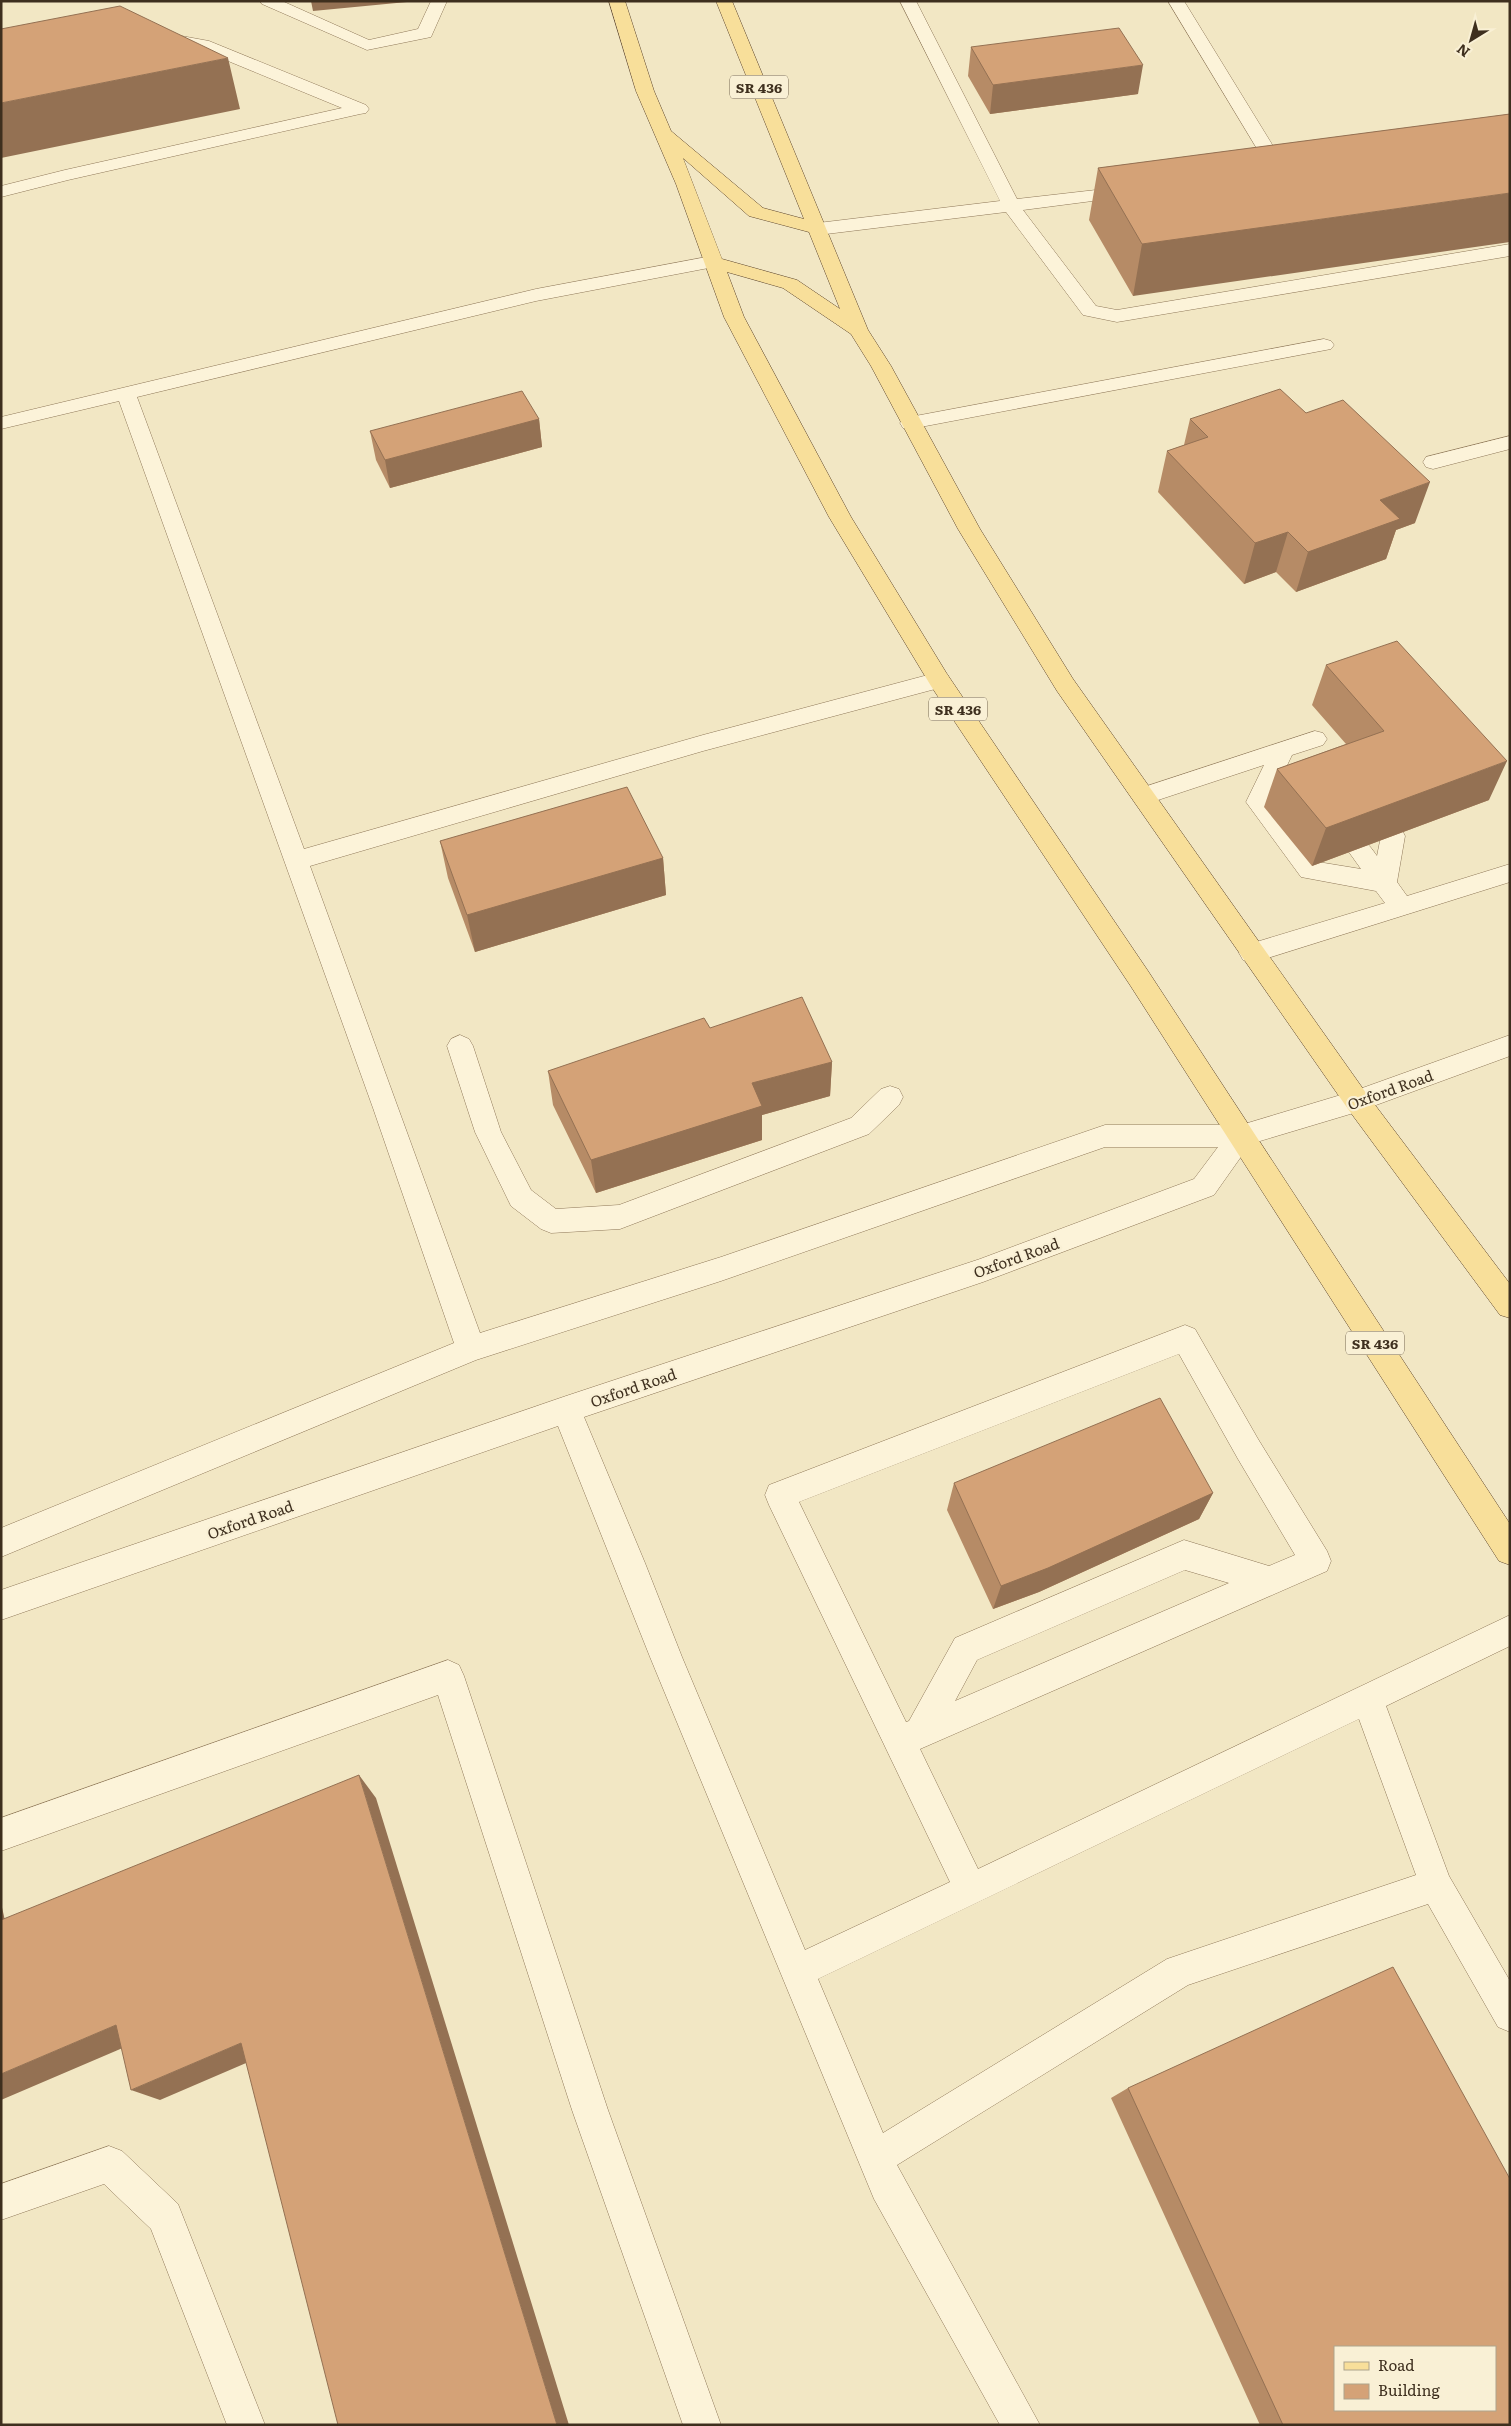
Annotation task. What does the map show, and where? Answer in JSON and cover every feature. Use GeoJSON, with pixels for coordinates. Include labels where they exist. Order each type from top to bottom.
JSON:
{"type":"FeatureCollection","features":[{"type":"Feature","properties":{"kind":"main road","name":"SR 436"},"geometry":{"type":"LineString","coordinates":[[617,1],[645,91],[689,193],[712,262],[734,318],[840,518],[939,680],[1140,978],[1510,1551]]}},
{"type":"Feature","properties":{"kind":"main road","name":"SR 436"},"geometry":{"type":"LineString","coordinates":[[724,1],[858,330],[881,366],[910,423],[969,529],[1065,685],[1356,1101],[1510,1306]]}},
{"type":"Feature","properties":{"kind":"main road"},"geometry":{"type":"LineString","coordinates":[[660,129],[756,212],[818,229]]}},
{"type":"Feature","properties":{"kind":"main road"},"geometry":{"type":"LineString","coordinates":[[712,262],[790,284],[858,330]]}},
{"type":"Feature","properties":{"kind":"street"},"geometry":{"type":"LineString","coordinates":[[268,1],[367,45],[424,34],[438,1]]}},
{"type":"Feature","properties":{"kind":"street"},"geometry":{"type":"LineString","coordinates":[[908,1],[1010,206],[1090,311],[1116,316],[1510,250]]}},
{"type":"Feature","properties":{"kind":"street"},"geometry":{"type":"LineString","coordinates":[[1176,1],[1280,172]]}},
{"type":"Feature","properties":{"kind":"street"},"geometry":{"type":"LineString","coordinates":[[1,192],[66,175],[360,110],[203,45],[145,34]]}},
{"type":"Feature","properties":{"kind":"street"},"geometry":{"type":"LineString","coordinates":[[1261,174],[1300,170]]}},
{"type":"Feature","properties":{"kind":"street"},"geometry":{"type":"LineString","coordinates":[[818,229],[1146,189]]}},
{"type":"Feature","properties":{"kind":"street"},"geometry":{"type":"LineString","coordinates":[[1,423],[536,295],[712,262]]}},
{"type":"Feature","properties":{"kind":"street"},"geometry":{"type":"LineString","coordinates":[[910,423],[1324,345]]}},
{"type":"Feature","properties":{"kind":"street"},"geometry":{"type":"LineString","coordinates":[[126,393],[471,1349]]}},
{"type":"Feature","properties":{"kind":"street"},"geometry":{"type":"LineString","coordinates":[[1433,462],[1510,442]]}},
{"type":"Feature","properties":{"kind":"street"},"geometry":{"type":"LineString","coordinates":[[296,861],[703,743],[939,680]]}},
{"type":"Feature","properties":{"kind":"street"},"geometry":{"type":"LineString","coordinates":[[1143,796],[1283,750],[1308,757],[1283,750]]}},
{"type":"Feature","properties":{"kind":"street"},"geometry":{"type":"LineString","coordinates":[[1283,750],[1258,802],[1310,870],[1384,883]]}},
{"type":"Feature","properties":{"kind":"street"},"geometry":{"type":"LineString","coordinates":[[1384,883],[1393,836]]}},
{"type":"Feature","properties":{"kind":"street"},"geometry":{"type":"LineString","coordinates":[[1358,848],[1402,907]]}},
{"type":"Feature","properties":{"kind":"street"},"geometry":{"type":"LineString","coordinates":[[1252,953],[1510,873]]}},
{"type":"Feature","properties":{"kind":"street","name":"Oxford Road"},"geometry":{"type":"LineString","coordinates":[[1,1543],[471,1349],[721,1269],[1105,1136],[1241,1136],[1356,1101],[1510,1045]]}},
{"type":"Feature","properties":{"kind":"street"},"geometry":{"type":"LineString","coordinates":[[460,1046],[488,1132],[521,1198],[551,1221],[620,1217],[860,1126],[890,1097]]}},
{"type":"Feature","properties":{"kind":"street","name":"Oxford Road"},"geometry":{"type":"LineString","coordinates":[[1,1605],[566,1409],[983,1270],[1204,1187],[1241,1136]]}},
{"type":"Feature","properties":{"kind":"street"},"geometry":{"type":"LineString","coordinates":[[910,1736],[1316,1560],[1248,1449],[1185,1338],[780,1495],[910,1736],[971,1890]]}},
{"type":"Feature","properties":{"kind":"street"},"geometry":{"type":"LineString","coordinates":[[566,1409],[630,1563],[666,1657],[887,2186],[1021,2425]]}},
{"type":"Feature","properties":{"kind":"street"},"geometry":{"type":"LineString","coordinates":[[910,1736],[966,1649],[993,1637],[1184,1555],[1270,1581]]}},
{"type":"Feature","properties":{"kind":"street"},"geometry":{"type":"LineString","coordinates":[[798,1971],[971,1890],[1510,1630]]}},
{"type":"Feature","properties":{"kind":"street"},"geometry":{"type":"LineString","coordinates":[[1,1835],[448,1676],[590,2110],[702,2425]]}},
{"type":"Feature","properties":{"kind":"street"},"geometry":{"type":"LineString","coordinates":[[1367,1698],[1436,1885],[1510,2015]]}},
{"type":"Feature","properties":{"kind":"street"},"geometry":{"type":"LineString","coordinates":[[875,2158],[1179,1971],[1436,1885]]}},
{"type":"Feature","properties":{"kind":"street"},"geometry":{"type":"LineString","coordinates":[[1,2202],[109,2164],[165,2217],[246,2425]]}},
{"type":"Feature","properties":{"kind":"building"},"geometry":{"type":"Polygon","coordinates":[[[120,6],[228,58],[1,103],[1,29],[120,6]]]}},
{"type":"Feature","properties":{"kind":"building"},"geometry":{"type":"Polygon","coordinates":[[[1119,28],[1143,65],[993,85],[971,47],[1119,28]]]}},
{"type":"Feature","properties":{"kind":"building"},"geometry":{"type":"Polygon","coordinates":[[[1510,114],[1510,193],[1142,244],[1098,168],[1510,114]]]}},
{"type":"Feature","properties":{"kind":"building"},"geometry":{"type":"Polygon","coordinates":[[[1280,389],[1306,413],[1343,400],[1430,482],[1380,500],[1400,519],[1308,552],[1288,532],[1255,543],[1167,451],[1208,437],[1190,419],[1280,389]]]}},
{"type":"Feature","properties":{"kind":"building"},"geometry":{"type":"Polygon","coordinates":[[[522,391],[539,419],[385,460],[370,431],[522,391]]]}},
{"type":"Feature","properties":{"kind":"building"},"geometry":{"type":"Polygon","coordinates":[[[1397,641],[1507,761],[1326,828],[1277,769],[1384,731],[1326,665],[1397,641]]]}},
{"type":"Feature","properties":{"kind":"building"},"geometry":{"type":"Polygon","coordinates":[[[627,787],[663,858],[467,915],[440,841],[627,787]]]}},
{"type":"Feature","properties":{"kind":"building"},"geometry":{"type":"Polygon","coordinates":[[[802,997],[832,1062],[752,1083],[762,1106],[591,1160],[548,1071],[704,1018],[710,1028],[802,997]]]}},
{"type":"Feature","properties":{"kind":"building"},"geometry":{"type":"Polygon","coordinates":[[[1160,1398],[1213,1493],[1048,1568],[1001,1586],[954,1483],[1160,1398]]]}},
{"type":"Feature","properties":{"kind":"building"},"geometry":{"type":"Polygon","coordinates":[[[359,1775],[557,2425],[338,2425],[241,2043],[131,2090],[116,2025],[1,2074],[1,1920],[359,1775]]]}},
{"type":"Feature","properties":{"kind":"building"},"geometry":{"type":"Polygon","coordinates":[[[1393,1967],[1510,2179],[1510,2425],[1283,2425],[1128,2088],[1393,1967]]]}}]}
